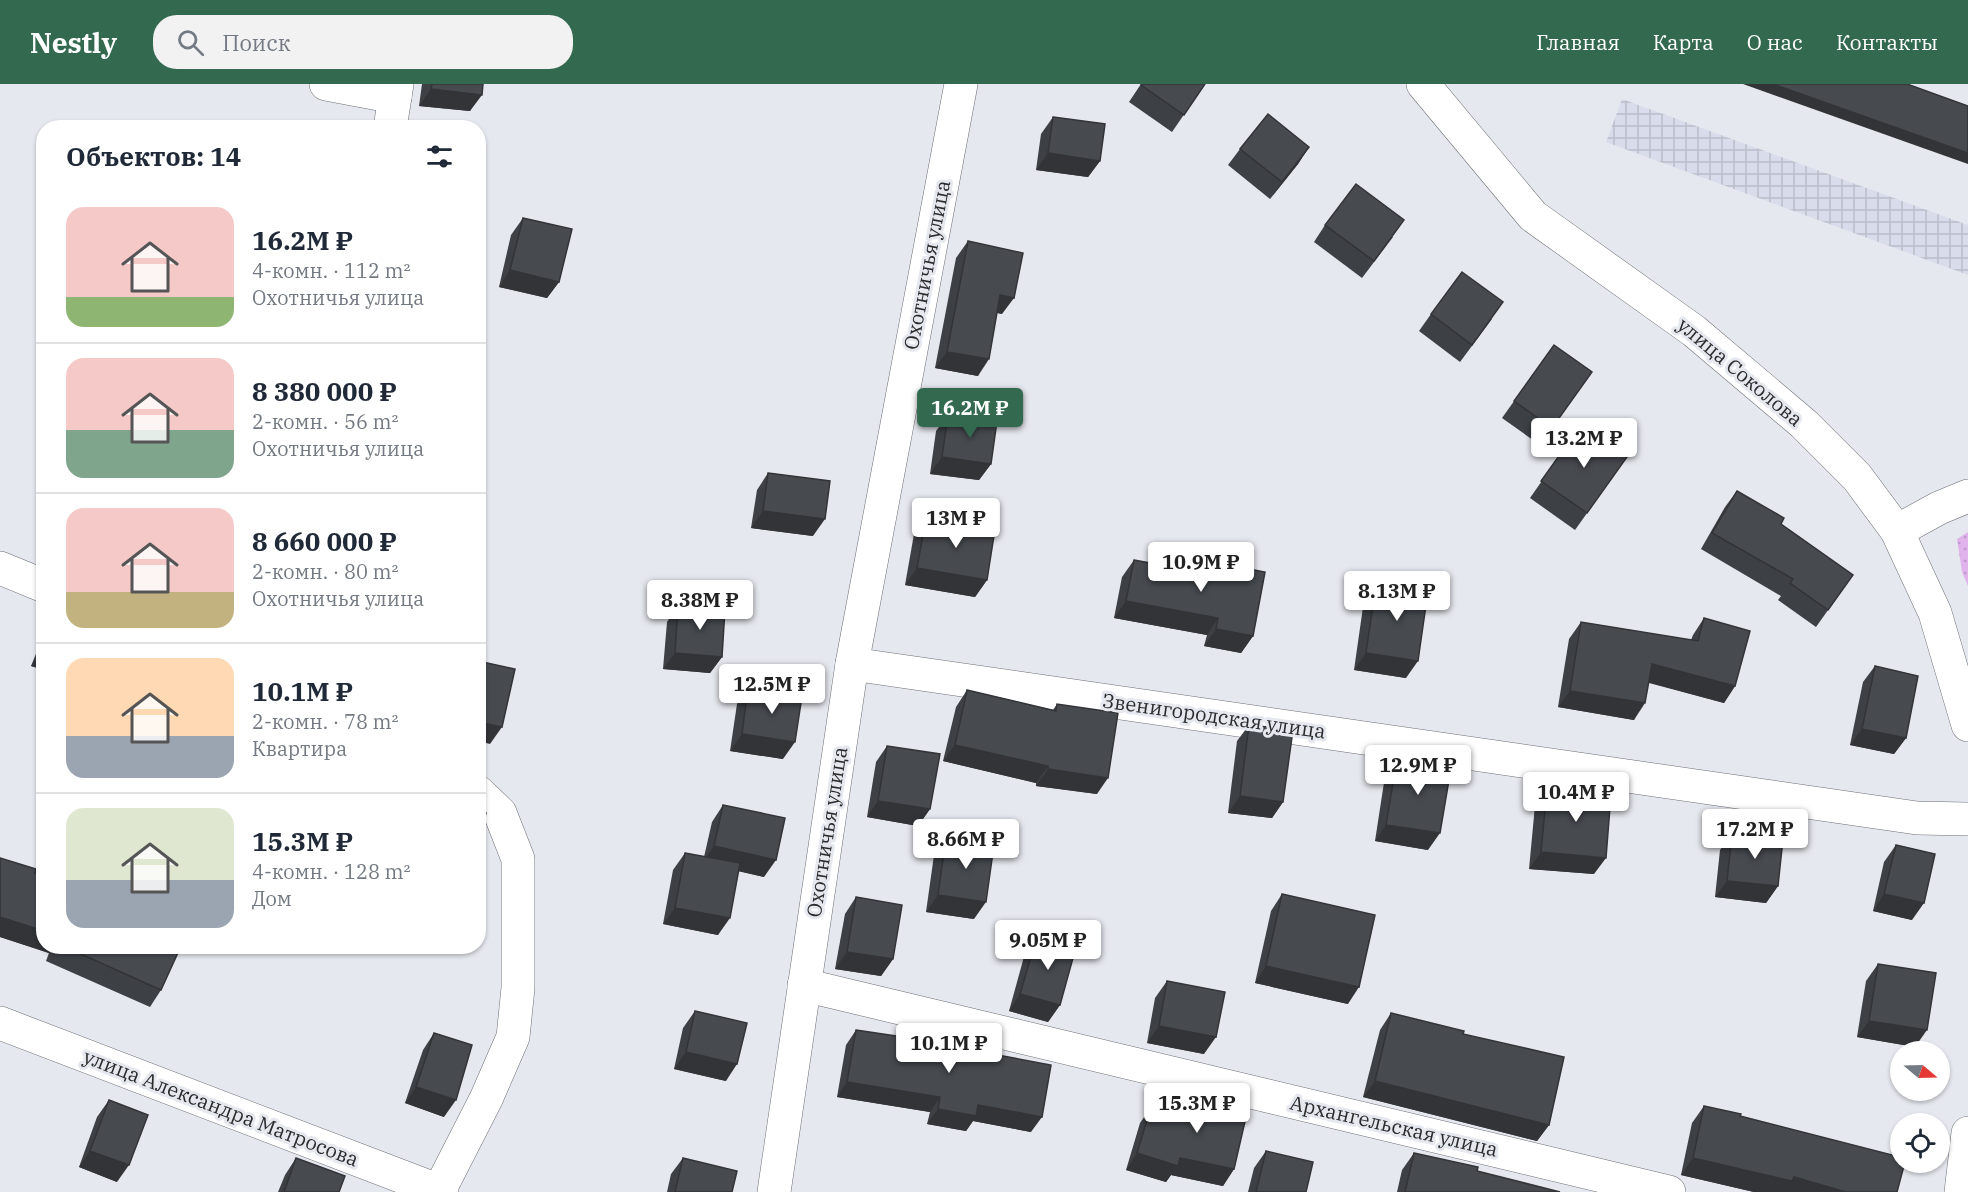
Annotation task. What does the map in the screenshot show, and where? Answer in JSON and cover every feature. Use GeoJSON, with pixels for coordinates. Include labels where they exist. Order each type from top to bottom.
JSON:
{"type":"FeatureCollection","features":[{"type":"Feature","properties":{"kind":"street"},"geometry":{"type":"LineString","coordinates":[[326,84],[394,103]]}},
{"type":"Feature","properties":{"kind":"street","name":"Охотничья улица"},"geometry":{"type":"LineString","coordinates":[[774,1192],[852,664],[962,84]]}},
{"type":"Feature","properties":{"kind":"street","name":"улица Соколова"},"geometry":{"type":"LineString","coordinates":[[1423,84],[1533,216],[1694,332],[1804,424],[1857,477],[1897,531],[1935,613],[1968,725]]}},
{"type":"Feature","properties":{"kind":"street"},"geometry":{"type":"LineString","coordinates":[[1897,531],[1939,508],[1968,496]]}},
{"type":"Feature","properties":{"kind":"street"},"geometry":{"type":"LineString","coordinates":[[0,568],[36,583]]}},
{"type":"Feature","properties":{"kind":"street","name":"Звенигородская улица"},"geometry":{"type":"LineString","coordinates":[[852,664],[1917,818],[1968,819]]}},
{"type":"Feature","properties":{"kind":"street"},"geometry":{"type":"LineString","coordinates":[[440,1192],[486,1099],[513,1037],[518,988],[518,860],[489,803]]}},
{"type":"Feature","properties":{"kind":"street","name":"Архангельская улица"},"geometry":{"type":"LineString","coordinates":[[804,985],[1669,1192]]}},
{"type":"Feature","properties":{"kind":"street","name":"улица Александра Матросова"},"geometry":{"type":"LineString","coordinates":[[0,1023],[440,1192]]}},
{"type":"Feature","properties":{"kind":"street"},"geometry":{"type":"LineString","coordinates":[[1961,1192],[1968,1133]]}},
{"type":"Feature","properties":{"kind":"shaded area"},"geometry":{"type":"Polygon","coordinates":[[[1622,99],[1968,225],[1968,275],[1606,142],[1622,99]]]}},
{"type":"Feature","properties":{"kind":"shaded area"},"geometry":{"type":"Polygon","coordinates":[[[1968,532],[1968,586],[1962,572],[1957,539],[1968,532]]]}},
{"type":"Feature","properties":{"kind":"building"},"geometry":{"type":"Polygon","coordinates":[[[432,84],[483,84],[482,95],[431,89],[432,84]]]}},
{"type":"Feature","properties":{"kind":"building"},"geometry":{"type":"Polygon","coordinates":[[[1142,84],[1205,84],[1184,115],[1142,84]]]}},
{"type":"Feature","properties":{"kind":"building"},"geometry":{"type":"Polygon","coordinates":[[[1773,84],[1907,84],[1968,106],[1968,153],[1773,84]]]}},
{"type":"Feature","properties":{"kind":"building"},"geometry":{"type":"Polygon","coordinates":[[[1268,114],[1309,147],[1282,182],[1240,149],[1268,114]]]}},
{"type":"Feature","properties":{"kind":"building"},"geometry":{"type":"Polygon","coordinates":[[[1053,117],[1105,124],[1100,161],[1048,153],[1053,117]]]}},
{"type":"Feature","properties":{"kind":"building"},"geometry":{"type":"Polygon","coordinates":[[[1356,184],[1404,220],[1374,261],[1325,225],[1356,184]]]}},
{"type":"Feature","properties":{"kind":"building"},"geometry":{"type":"Polygon","coordinates":[[[523,218],[572,229],[559,282],[510,270],[523,218]]]}},
{"type":"Feature","properties":{"kind":"building"},"geometry":{"type":"Polygon","coordinates":[[[968,241],[1023,253],[1014,298],[1000,295],[989,359],[947,352],[968,241]]]}},
{"type":"Feature","properties":{"kind":"building"},"geometry":{"type":"Polygon","coordinates":[[[1462,272],[1503,302],[1472,345],[1431,314],[1462,272]]]}},
{"type":"Feature","properties":{"kind":"building"},"geometry":{"type":"Polygon","coordinates":[[[1554,345],[1592,372],[1552,428],[1514,401],[1554,345]]]}},
{"type":"Feature","properties":{"kind":"building"},"geometry":{"type":"Polygon","coordinates":[[[948,415],[997,421],[991,464],[942,457],[948,415]]]}},
{"type":"Feature","properties":{"kind":"building"},"geometry":{"type":"Polygon","coordinates":[[[1581,425],[1627,457],[1587,513],[1541,481],[1581,425]]]}},
{"type":"Feature","properties":{"kind":"building"},"geometry":{"type":"Polygon","coordinates":[[[768,473],[830,481],[825,519],[763,511],[768,473]]]}},
{"type":"Feature","properties":{"kind":"building"},"geometry":{"type":"Polygon","coordinates":[[[1737,491],[1784,518],[1781,524],[1853,575],[1828,610],[1790,583],[1793,579],[1712,533],[1737,491]]]}},
{"type":"Feature","properties":{"kind":"building"},"geometry":{"type":"Polygon","coordinates":[[[926,518],[995,529],[987,580],[917,568],[926,518]]]}},
{"type":"Feature","properties":{"kind":"building"},"geometry":{"type":"Polygon","coordinates":[[[1134,560],[1226,577],[1228,565],[1265,572],[1253,636],[1216,629],[1218,618],[1126,601],[1134,560]]]}},
{"type":"Feature","properties":{"kind":"building"},"geometry":{"type":"Polygon","coordinates":[[[1376,584],[1428,591],[1418,661],[1366,653],[1376,584]]]}},
{"type":"Feature","properties":{"kind":"building"},"geometry":{"type":"Polygon","coordinates":[[[678,605],[725,609],[722,657],[675,653],[678,605]]]}},
{"type":"Feature","properties":{"kind":"building"},"geometry":{"type":"Polygon","coordinates":[[[1704,618],[1750,631],[1735,686],[1652,664],[1645,703],[1570,691],[1581,622],[1698,641],[1704,618]]]}},
{"type":"Feature","properties":{"kind":"building"},"geometry":{"type":"Polygon","coordinates":[[[486,663],[515,669],[502,727],[486,724],[486,663]]]}},
{"type":"Feature","properties":{"kind":"building"},"geometry":{"type":"Polygon","coordinates":[[[1875,666],[1918,676],[1906,738],[1862,729],[1875,666]]]}},
{"type":"Feature","properties":{"kind":"building"},"geometry":{"type":"Polygon","coordinates":[[[748,687],[802,696],[795,742],[742,734],[748,687]]]}},
{"type":"Feature","properties":{"kind":"building"},"geometry":{"type":"Polygon","coordinates":[[[967,690],[1056,711],[1057,704],[1118,713],[1108,778],[1048,769],[1048,766],[955,745],[967,690]]]}},
{"type":"Feature","properties":{"kind":"building"},"geometry":{"type":"Polygon","coordinates":[[[1249,725],[1293,730],[1283,802],[1240,796],[1249,725]]]}},
{"type":"Feature","properties":{"kind":"building"},"geometry":{"type":"Polygon","coordinates":[[[887,746],[940,754],[930,809],[878,801],[887,746]]]}},
{"type":"Feature","properties":{"kind":"building"},"geometry":{"type":"Polygon","coordinates":[[[1397,759],[1451,768],[1440,833],[1386,825],[1397,759]]]}},
{"type":"Feature","properties":{"kind":"building"},"geometry":{"type":"Polygon","coordinates":[[[1547,788],[1611,794],[1606,858],[1541,852],[1547,788]]]}},
{"type":"Feature","properties":{"kind":"building"},"geometry":{"type":"Polygon","coordinates":[[[723,805],[785,818],[776,860],[714,846],[723,805]]]}},
{"type":"Feature","properties":{"kind":"building"},"geometry":{"type":"Polygon","coordinates":[[[1732,834],[1783,839],[1778,886],[1727,881],[1732,834]]]}},
{"type":"Feature","properties":{"kind":"building"},"geometry":{"type":"Polygon","coordinates":[[[946,838],[994,845],[986,902],[938,895],[946,838]]]}},
{"type":"Feature","properties":{"kind":"building"},"geometry":{"type":"Polygon","coordinates":[[[1896,845],[1935,854],[1924,903],[1884,894],[1896,845]]]}},
{"type":"Feature","properties":{"kind":"building"},"geometry":{"type":"Polygon","coordinates":[[[685,853],[740,863],[730,918],[675,908],[685,853]]]}},
{"type":"Feature","properties":{"kind":"building"},"geometry":{"type":"Polygon","coordinates":[[[0,858],[36,869],[36,928],[0,917],[0,858]]]}},
{"type":"Feature","properties":{"kind":"building"},"geometry":{"type":"Polygon","coordinates":[[[1282,894],[1375,915],[1359,987],[1266,966],[1282,894]]]}},
{"type":"Feature","properties":{"kind":"building"},"geometry":{"type":"Polygon","coordinates":[[[856,897],[902,905],[893,959],[847,952],[856,897]]]}},
{"type":"Feature","properties":{"kind":"building"},"geometry":{"type":"Polygon","coordinates":[[[1037,936],[1076,947],[1060,1005],[1020,994],[1037,936]]]}},
{"type":"Feature","properties":{"kind":"building"},"geometry":{"type":"Polygon","coordinates":[[[81,954],[177,954],[161,990],[81,954]]]}},
{"type":"Feature","properties":{"kind":"building"},"geometry":{"type":"Polygon","coordinates":[[[1878,964],[1936,973],[1927,1030],[1869,1021],[1878,964]]]}},
{"type":"Feature","properties":{"kind":"building"},"geometry":{"type":"Polygon","coordinates":[[[1167,981],[1225,992],[1216,1037],[1159,1026],[1167,981]]]}},
{"type":"Feature","properties":{"kind":"building"},"geometry":{"type":"Polygon","coordinates":[[[695,1011],[747,1023],[737,1064],[686,1052],[695,1011]]]}},
{"type":"Feature","properties":{"kind":"building"},"geometry":{"type":"Polygon","coordinates":[[[1391,1013],[1464,1031],[1463,1034],[1564,1057],[1549,1125],[1375,1081],[1391,1013]]]}},
{"type":"Feature","properties":{"kind":"building"},"geometry":{"type":"Polygon","coordinates":[[[856,1030],[988,1050],[987,1053],[1051,1065],[1042,1117],[978,1105],[976,1116],[938,1109],[940,1097],[847,1082],[856,1030]]]}},
{"type":"Feature","properties":{"kind":"building"},"geometry":{"type":"Polygon","coordinates":[[[434,1033],[472,1045],[456,1100],[416,1087],[434,1033]]]}},
{"type":"Feature","properties":{"kind":"building"},"geometry":{"type":"Polygon","coordinates":[[[1204,1094],[1249,1104],[1234,1169],[1180,1158],[1178,1166],[1137,1153],[1151,1107],[1198,1120],[1204,1094]]]}},
{"type":"Feature","properties":{"kind":"building"},"geometry":{"type":"Polygon","coordinates":[[[109,1100],[148,1115],[129,1165],[90,1151],[109,1100]]]}},
{"type":"Feature","properties":{"kind":"building"},"geometry":{"type":"Polygon","coordinates":[[[1704,1106],[1890,1154],[1890,1173],[1902,1173],[1897,1192],[1846,1192],[1794,1177],[1792,1181],[1693,1158],[1704,1106]]]}},
{"type":"Feature","properties":{"kind":"building"},"geometry":{"type":"Polygon","coordinates":[[[1266,1151],[1313,1162],[1306,1192],[1256,1192],[1266,1151]]]}},
{"type":"Feature","properties":{"kind":"building"},"geometry":{"type":"Polygon","coordinates":[[[1414,1153],[1478,1167],[1477,1171],[1560,1192],[1405,1192],[1414,1153]]]}},
{"type":"Feature","properties":{"kind":"building"},"geometry":{"type":"Polygon","coordinates":[[[296,1158],[345,1176],[339,1192],[284,1192],[296,1158]]]}},
{"type":"Feature","properties":{"kind":"building"},"geometry":{"type":"Polygon","coordinates":[[[683,1158],[737,1171],[732,1192],[675,1192],[683,1158]]]}}]}
